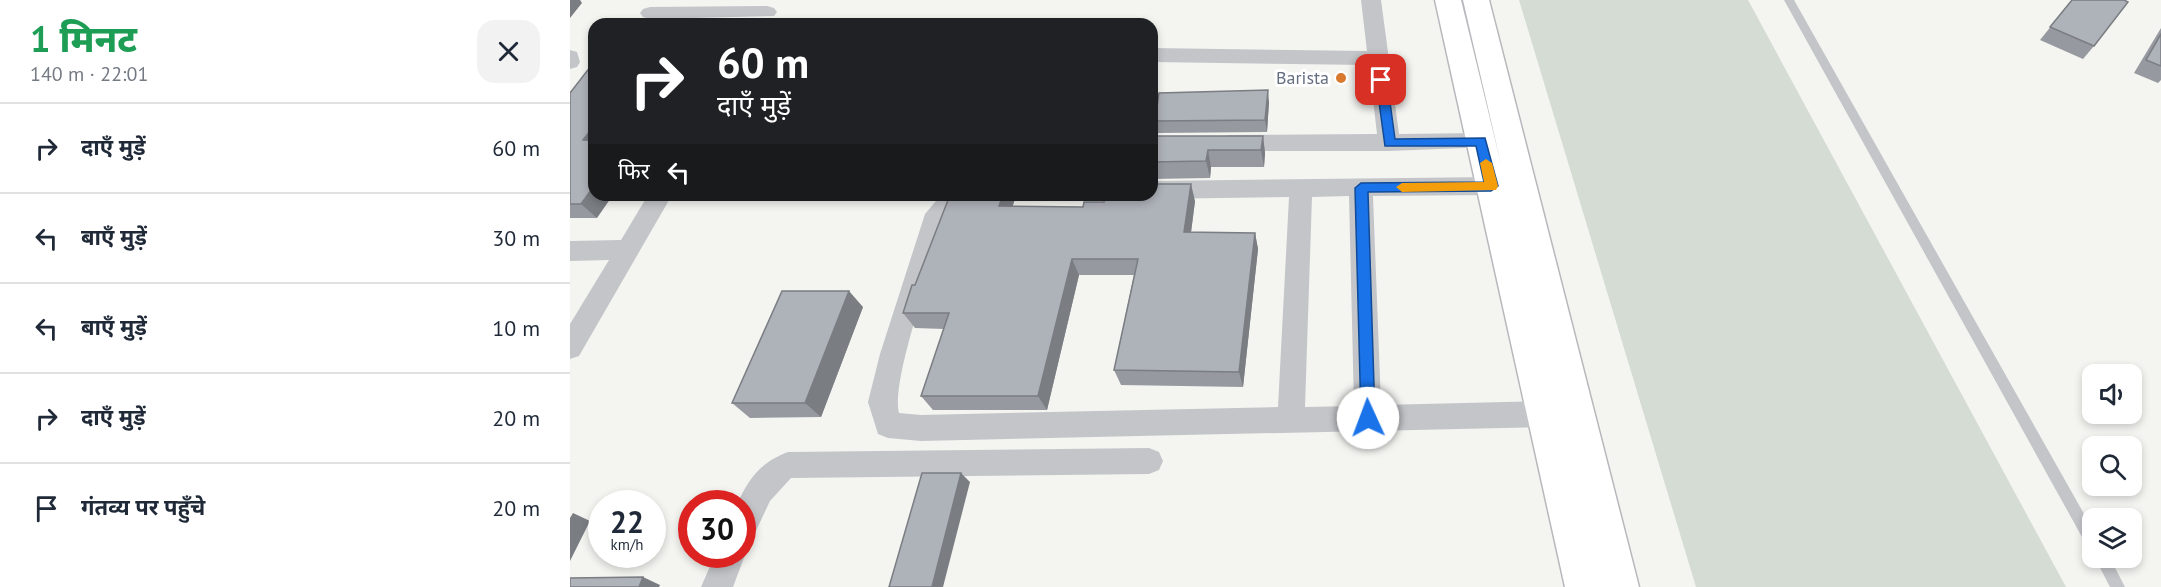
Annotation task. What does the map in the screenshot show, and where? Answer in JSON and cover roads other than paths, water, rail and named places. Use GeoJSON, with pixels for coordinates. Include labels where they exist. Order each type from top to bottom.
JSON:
{"type":"FeatureCollection","features":[{"type":"Feature","properties":{"kind":"main road"},"geometry":{"type":"LineString","coordinates":[[1448,0],[1585,587]]}},
{"type":"Feature","properties":{"kind":"main road"},"geometry":{"type":"LineString","coordinates":[[1476,0],[1619,587]]}},
{"type":"Feature","properties":{"kind":"street"},"geometry":{"type":"LineString","coordinates":[[1371,0],[1389,143]]}},
{"type":"Feature","properties":{"kind":"street"},"geometry":{"type":"LineString","coordinates":[[650,12],[767,12]]}},
{"type":"Feature","properties":{"kind":"street"},"geometry":{"type":"LineString","coordinates":[[1158,55],[1378,58]]}},
{"type":"Feature","properties":{"kind":"street"},"geometry":{"type":"LineString","coordinates":[[570,57],[570,62]]}},
{"type":"Feature","properties":{"kind":"street"},"geometry":{"type":"LineString","coordinates":[[1211,143],[1481,141]]}},
{"type":"Feature","properties":{"kind":"street"},"geometry":{"type":"LineString","coordinates":[[1158,190],[1491,186]]}},
{"type":"Feature","properties":{"kind":"street"},"geometry":{"type":"LineString","coordinates":[[1361,188],[1368,418]]}},
{"type":"Feature","properties":{"kind":"street"},"geometry":{"type":"LineString","coordinates":[[1291,420],[1301,189]]}},
{"type":"Feature","properties":{"kind":"street"},"geometry":{"type":"LineString","coordinates":[[570,348],[656,201]]}},
{"type":"Feature","properties":{"kind":"street"},"geometry":{"type":"LineString","coordinates":[[950,201],[938,214],[893,354],[882,402],[888,425],[921,428],[1544,414]]}},
{"type":"Feature","properties":{"kind":"street"},"geometry":{"type":"LineString","coordinates":[[570,251],[627,250]]}},
{"type":"Feature","properties":{"kind":"street"},"geometry":{"type":"LineString","coordinates":[[756,500],[765,482],[775,470],[788,465],[1149,461]]}},
{"type":"Feature","properties":{"kind":"street"},"geometry":{"type":"LineString","coordinates":[[717,587],[725,568]]}},
{"type":"Feature","properties":{"kind":"lane"},"geometry":{"type":"LineString","coordinates":[[1789,0],[2082,523]]}},
{"type":"Feature","properties":{"kind":"lane"},"geometry":{"type":"LineString","coordinates":[[2108,568],[2118,587]]}},
{"type":"Feature","properties":{"kind":"place","name":"Barista"},"geometry":{"type":"Point","coordinates":[1341,78]}}]}
